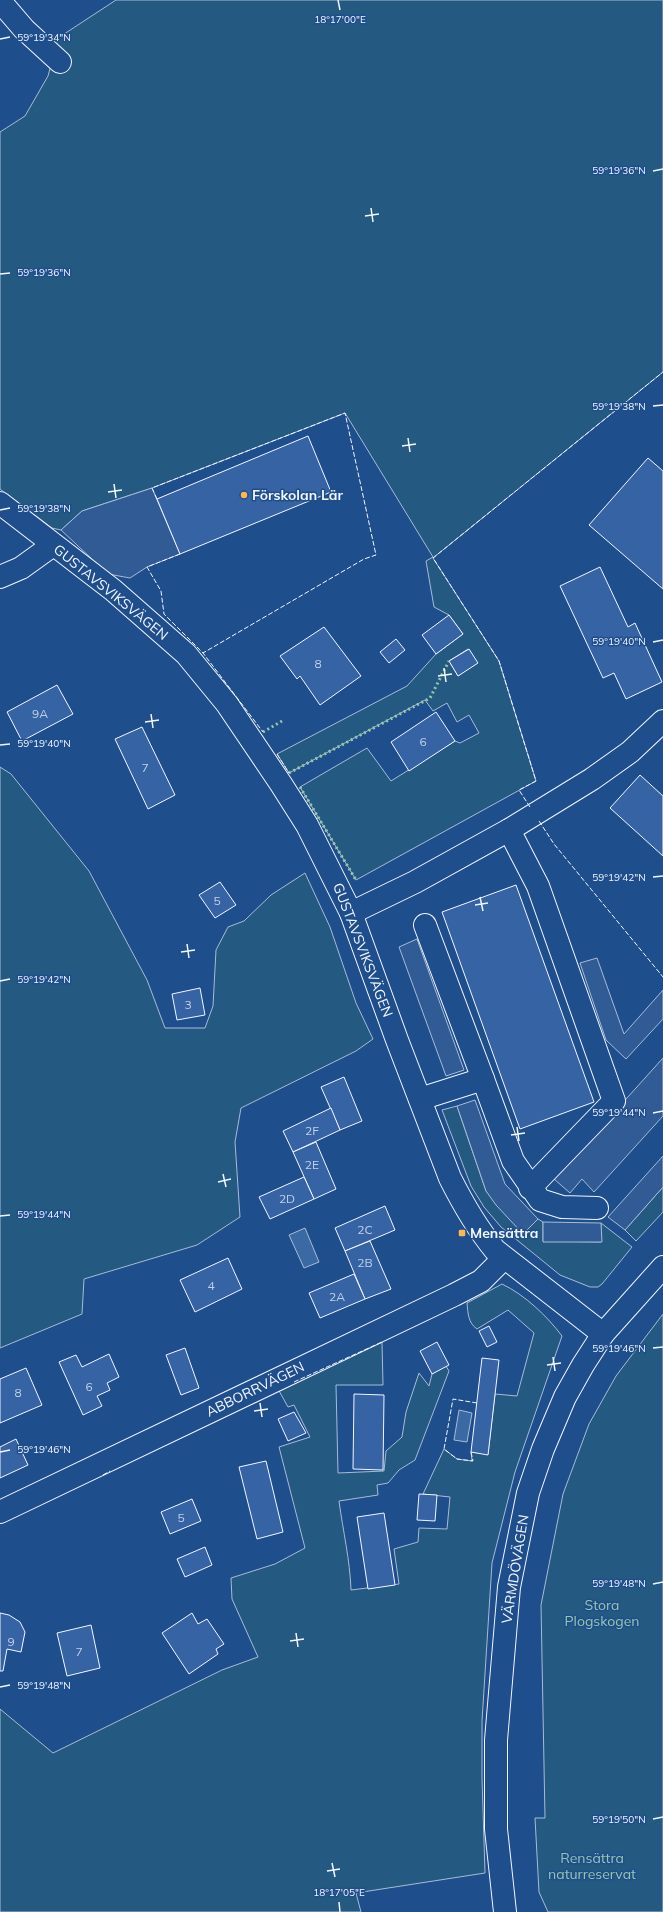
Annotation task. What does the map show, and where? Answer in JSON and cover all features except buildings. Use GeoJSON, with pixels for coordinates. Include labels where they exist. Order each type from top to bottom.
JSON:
{"type":"FeatureCollection","features":[{"type":"Feature","properties":{"kind":"street"},"geometry":{"type":"LineString","coordinates":[[0,1],[24,29],[60,62]]}},
{"type":"Feature","properties":{"kind":"street","name":"GUSTAVSVIKSVÄGEN"},"geometry":{"type":"LineString","coordinates":[[0,503],[130,604],[181,650],[227,704],[282,784],[307,825],[351,912],[450,1178],[461,1200],[494,1250],[603,1334]]}},
{"type":"Feature","properties":{"kind":"street"},"geometry":{"type":"LineString","coordinates":[[0,577],[21,568],[53,545]]}},
{"type":"Feature","properties":{"kind":"street"},"geometry":{"type":"LineString","coordinates":[[351,912],[415,882],[509,830],[592,779],[624,756],[663,721]]}},
{"type":"Feature","properties":{"kind":"street"},"geometry":{"type":"LineString","coordinates":[[509,830],[538,886],[614,1101],[530,1188]]}},
{"type":"Feature","properties":{"kind":"street"},"geometry":{"type":"LineString","coordinates":[[425,925],[513,1161],[530,1188],[540,1200],[562,1207],[597,1208]]}},
{"type":"Feature","properties":{"kind":"street"},"geometry":{"type":"LineString","coordinates":[[420,1099],[483,1079]]}},
{"type":"Feature","properties":{"kind":"street","name":"ABBORRVÄGEN"},"geometry":{"type":"LineString","coordinates":[[0,1512],[454,1295],[481,1281],[504,1258]]}},
{"type":"Feature","properties":{"kind":"street","name":"VÄRMDÖVÄGEN"},"geometry":{"type":"LineString","coordinates":[[505,1912],[496,1829],[496,1740],[509,1587],[528,1493],[543,1449],[565,1397],[603,1334],[663,1267]]}},
{"type":"Feature","properties":{"kind":"green space"},"geometry":{"type":"Polygon","coordinates":[[[116,0],[663,0],[663,372],[433,558],[499,661],[536,781],[356,880],[300,787],[367,748],[391,781],[455,741],[460,743],[479,733],[469,715],[457,722],[447,703],[433,711],[425,700],[289,773],[277,754],[407,686],[436,654],[463,634],[449,615],[434,607],[426,561],[433,557],[345,413],[152,488],[82,511],[61,530],[52,528],[0,489],[0,132],[25,116],[48,76],[58,38],[116,0]],[[468,649],[449,661],[458,676],[477,663],[468,649]]]}},
{"type":"Feature","properties":{"kind":"green space"},"geometry":{"type":"Polygon","coordinates":[[[0,767],[11,774],[89,871],[147,980],[165,1028],[205,1028],[213,1006],[216,950],[228,927],[244,921],[271,895],[305,873],[330,927],[356,1003],[373,1039],[356,1051],[241,1108],[235,1142],[240,1217],[197,1245],[84,1279],[82,1314],[0,1348],[0,767]]]}},
{"type":"Feature","properties":{"kind":"green space"},"geometry":{"type":"Polygon","coordinates":[[[457,1106],[486,1191],[523,1234],[538,1219],[543,1222],[543,1241],[601,1242],[601,1223],[632,1247],[602,1284],[598,1287],[590,1287],[560,1275],[501,1227],[484,1207],[471,1186],[442,1110],[457,1106]]]}},
{"type":"Feature","properties":{"kind":"green space"},"geometry":{"type":"Polygon","coordinates":[[[663,1187],[663,1212],[636,1241],[625,1230],[663,1187]]]}},
{"type":"Feature","properties":{"kind":"green space"},"geometry":{"type":"Polygon","coordinates":[[[502,1284],[527,1300],[550,1321],[562,1336],[515,1472],[492,1563],[482,1721],[485,1873],[356,1893],[361,1912],[0,1912],[0,1709],[53,1753],[222,1670],[258,1657],[232,1599],[231,1578],[275,1564],[305,1548],[279,1447],[310,1437],[294,1405],[288,1407],[278,1389],[382,1342],[383,1385],[336,1385],[338,1473],[384,1471],[386,1451],[402,1437],[406,1412],[419,1373],[429,1386],[432,1374],[446,1366],[449,1371],[415,1460],[399,1470],[388,1483],[377,1485],[378,1495],[339,1501],[348,1557],[351,1590],[399,1584],[394,1549],[418,1542],[419,1528],[447,1529],[450,1497],[423,1494],[444,1449],[457,1459],[472,1461],[471,1452],[488,1454],[495,1394],[517,1396],[534,1333],[508,1310],[477,1329],[474,1327],[469,1318],[467,1303],[502,1284]]]}},
{"type":"Feature","properties":{"kind":"green space","name":"Stora Plogskogen"},"geometry":{"type":"Polygon","coordinates":[[[663,1314],[663,1912],[548,1912],[539,1892],[535,1818],[545,1818],[541,1605],[563,1494],[589,1424],[616,1376],[663,1314]]]}},
{"type":"Feature","properties":{"kind":"shaded area"},"geometry":{"type":"Polygon","coordinates":[[[152,488],[180,554],[147,567],[130,578],[108,574],[61,530],[82,511],[152,488]]]}},
{"type":"Feature","properties":{"kind":"shaded area"},"geometry":{"type":"Polygon","coordinates":[[[417,939],[464,1070],[446,1076],[399,947],[417,939]]]}},
{"type":"Feature","properties":{"kind":"shaded area"},"geometry":{"type":"Polygon","coordinates":[[[597,958],[624,1034],[663,990],[663,1019],[626,1059],[606,1040],[580,963],[597,958]]]}},
{"type":"Feature","properties":{"kind":"shaded area"},"geometry":{"type":"Polygon","coordinates":[[[663,1058],[663,1116],[594,1192],[582,1179],[570,1193],[554,1179],[663,1058]]]}},
{"type":"Feature","properties":{"kind":"shaded area"},"geometry":{"type":"Polygon","coordinates":[[[475,1100],[505,1184],[538,1219],[523,1234],[496,1205],[486,1191],[457,1106],[475,1100]]]}},
{"type":"Feature","properties":{"kind":"shaded area"},"geometry":{"type":"Polygon","coordinates":[[[663,1156],[663,1187],[625,1230],[608,1217],[663,1156]]]}},
{"type":"Feature","properties":{"kind":"shaded area"},"geometry":{"type":"Polygon","coordinates":[[[543,1222],[601,1223],[602,1242],[543,1242],[543,1222]]]}},
{"type":"Feature","properties":{"kind":"shaded area"},"geometry":{"type":"Polygon","coordinates":[[[305,1228],[319,1262],[304,1268],[289,1235],[305,1228]]]}},
{"type":"Feature","properties":{"kind":"shaded area"},"geometry":{"type":"Polygon","coordinates":[[[459,1410],[472,1413],[467,1442],[454,1440],[459,1410]]]}},
{"type":"Feature","properties":{"kind":"hedge"},"geometry":{"type":"LineString","coordinates":[[289,773],[430,698],[449,661]]}},
{"type":"Feature","properties":{"kind":"hedge"},"geometry":{"type":"LineString","coordinates":[[263,732],[282,721]]}},
{"type":"Feature","properties":{"kind":"hedge"},"geometry":{"type":"LineString","coordinates":[[300,787],[356,880]]}},
{"type":"Feature","properties":{"kind":"fence"},"geometry":{"type":"LineString","coordinates":[[530,807],[519,790],[536,781],[499,661],[433,558],[663,372]]}},
{"type":"Feature","properties":{"kind":"fence"},"geometry":{"type":"LineString","coordinates":[[157,499],[152,488],[345,413],[376,555],[364,559],[203,653]]}},
{"type":"Feature","properties":{"kind":"fence"},"geometry":{"type":"LineString","coordinates":[[180,554],[147,567],[161,591],[164,614],[203,653],[263,732]]}},
{"type":"Feature","properties":{"kind":"fence"},"geometry":{"type":"LineString","coordinates":[[277,754],[289,773]]}},
{"type":"Feature","properties":{"kind":"fence"},"geometry":{"type":"LineString","coordinates":[[539,821],[554,844],[663,977]]}},
{"type":"Feature","properties":{"kind":"fence"},"geometry":{"type":"LineString","coordinates":[[294,1382],[382,1342]]}},
{"type":"Feature","properties":{"kind":"fence"},"geometry":{"type":"LineString","coordinates":[[471,1452],[473,1461],[457,1459],[444,1449],[453,1399],[477,1403]]}},
{"type":"Feature","properties":{"kind":"fence"},"geometry":{"type":"LineString","coordinates":[[103,1475],[110,1471]]}},
{"type":"Feature","properties":{"kind":"place","name":"Förskolan Lär"},"geometry":{"type":"Point","coordinates":[244,495]}},
{"type":"Feature","properties":{"kind":"place","name":"Mensättra"},"geometry":{"type":"Point","coordinates":[462,1233]}},
{"type":"Feature","properties":{"kind":"park label","name":"Rensättra naturreservat"},"geometry":{"type":"Point","coordinates":[592,1866]}}]}
